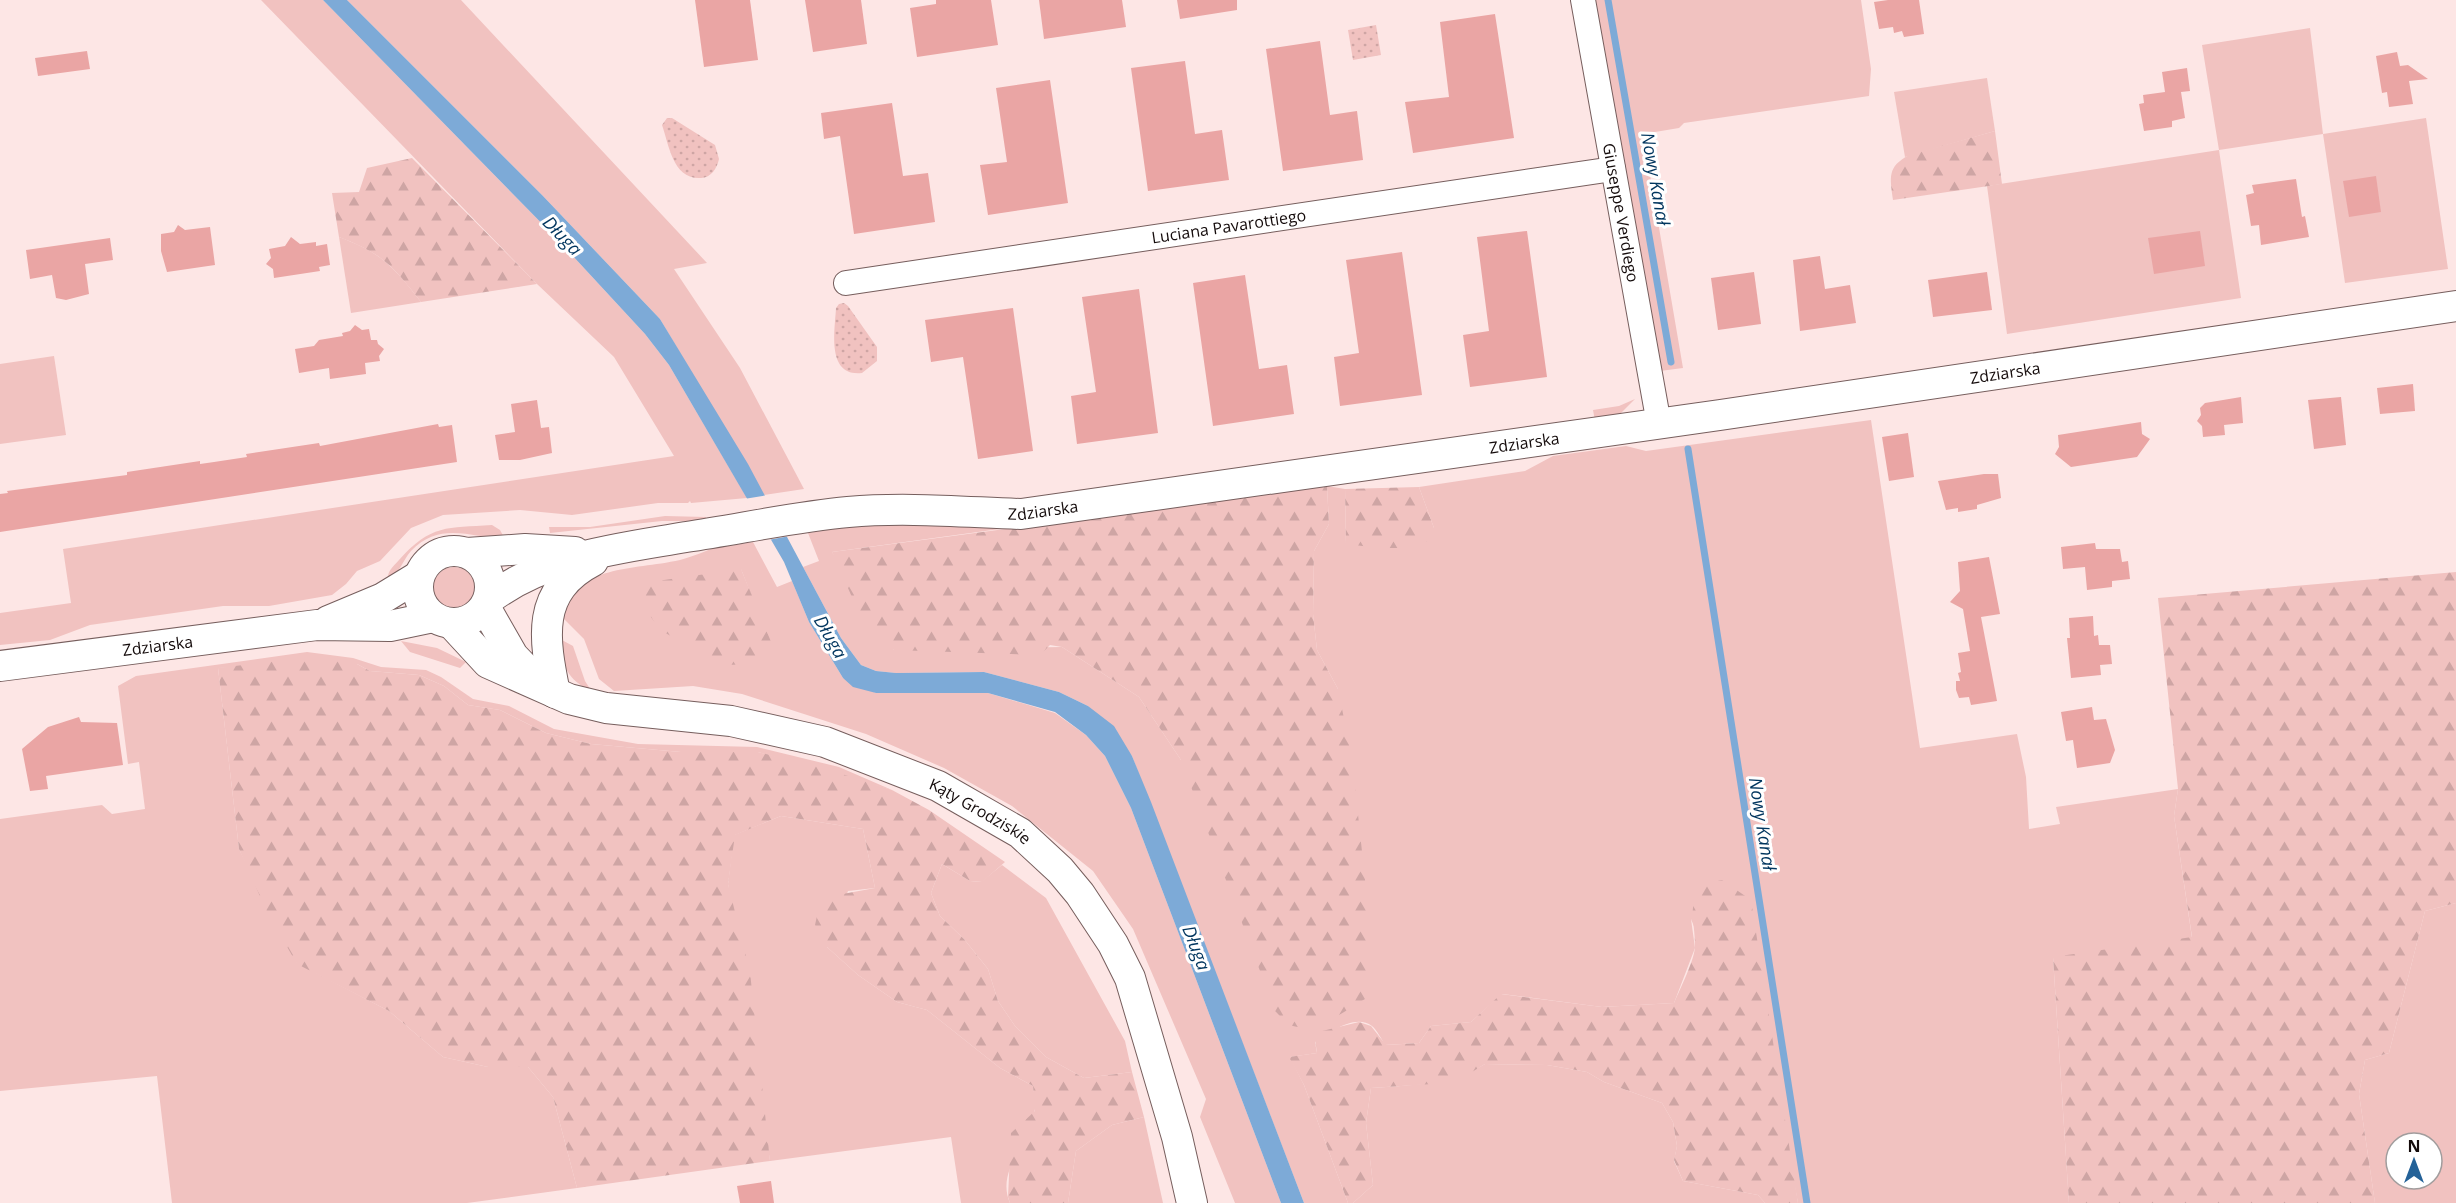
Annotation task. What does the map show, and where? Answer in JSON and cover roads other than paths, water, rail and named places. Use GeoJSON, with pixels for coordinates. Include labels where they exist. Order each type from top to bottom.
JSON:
{"type":"FeatureCollection","features":[{"type":"Feature","properties":{"kind":"street","name":"Giuseppe Verdiego"},"geometry":{"type":"LineString","coordinates":[[1583,0],[1659,424]]}},
{"type":"Feature","properties":{"kind":"street","name":"Luciana Pavarottiego"},"geometry":{"type":"LineString","coordinates":[[846,283],[1613,169]]}},
{"type":"Feature","properties":{"kind":"street","name":"Zdziarska"},"geometry":{"type":"LineString","coordinates":[[487,603],[530,573],[605,551],[800,519],[848,512],[897,510],[1021,514],[1659,424],[2456,306]]}},
{"type":"Feature","properties":{"kind":"street","name":"Zdziarska"},"geometry":{"type":"LineString","coordinates":[[467,553],[525,549],[605,551]]}},
{"type":"Feature","properties":{"kind":"street"},"geometry":{"type":"LineString","coordinates":[[548,689],[545,634],[553,600],[568,578],[605,551]]}},
{"type":"Feature","properties":{"kind":"street"},"geometry":{"type":"LineString","coordinates":[[487,603],[471,620],[442,621],[419,599],[419,576],[424,565],[444,552],[467,553],[484,567],[489,577],[487,603],[513,656],[548,689]]}},
{"type":"Feature","properties":{"kind":"street","name":"Zdziarska"},"geometry":{"type":"LineString","coordinates":[[317,626],[383,598],[419,576]]}},
{"type":"Feature","properties":{"kind":"street","name":"Zdziarska"},"geometry":{"type":"LineString","coordinates":[[0,666],[317,626],[390,626],[442,621]]}},
{"type":"Feature","properties":{"kind":"street","name":"Kąty Grodziskie"},"geometry":{"type":"LineString","coordinates":[[442,621],[488,663],[548,689],[606,708],[731,721],[825,742],[938,786],[1020,832],[1060,870],[1080,894],[1113,944],[1130,978],[1177,1137],[1192,1203]]}},
{"type":"Feature","properties":{"kind":"street"},"geometry":{"type":"LineString","coordinates":[[390,626],[434,637],[478,656]]}},
{"type":"Feature","properties":{"kind":"water","name":"Długa"},"geometry":{"type":"Polygon","coordinates":[[[323,0],[347,0],[543,196],[660,319],[748,464],[841,638],[861,665],[876,671],[896,673],[984,672],[1059,692],[1088,706],[1114,726],[1132,756],[1151,802],[1304,1203],[1281,1203],[1131,808],[1105,756],[1086,735],[1055,712],[988,693],[876,693],[853,687],[843,678],[809,622],[784,562],[669,365],[645,334],[559,241],[323,0]]]}},
{"type":"Feature","properties":{"kind":"waterway","name":"Nowy Kanał"},"geometry":{"type":"LineString","coordinates":[[1608,0],[1671,362]]}},
{"type":"Feature","properties":{"kind":"waterway","name":"Nowy Kanał"},"geometry":{"type":"LineString","coordinates":[[1688,449],[1807,1203]]}}]}
